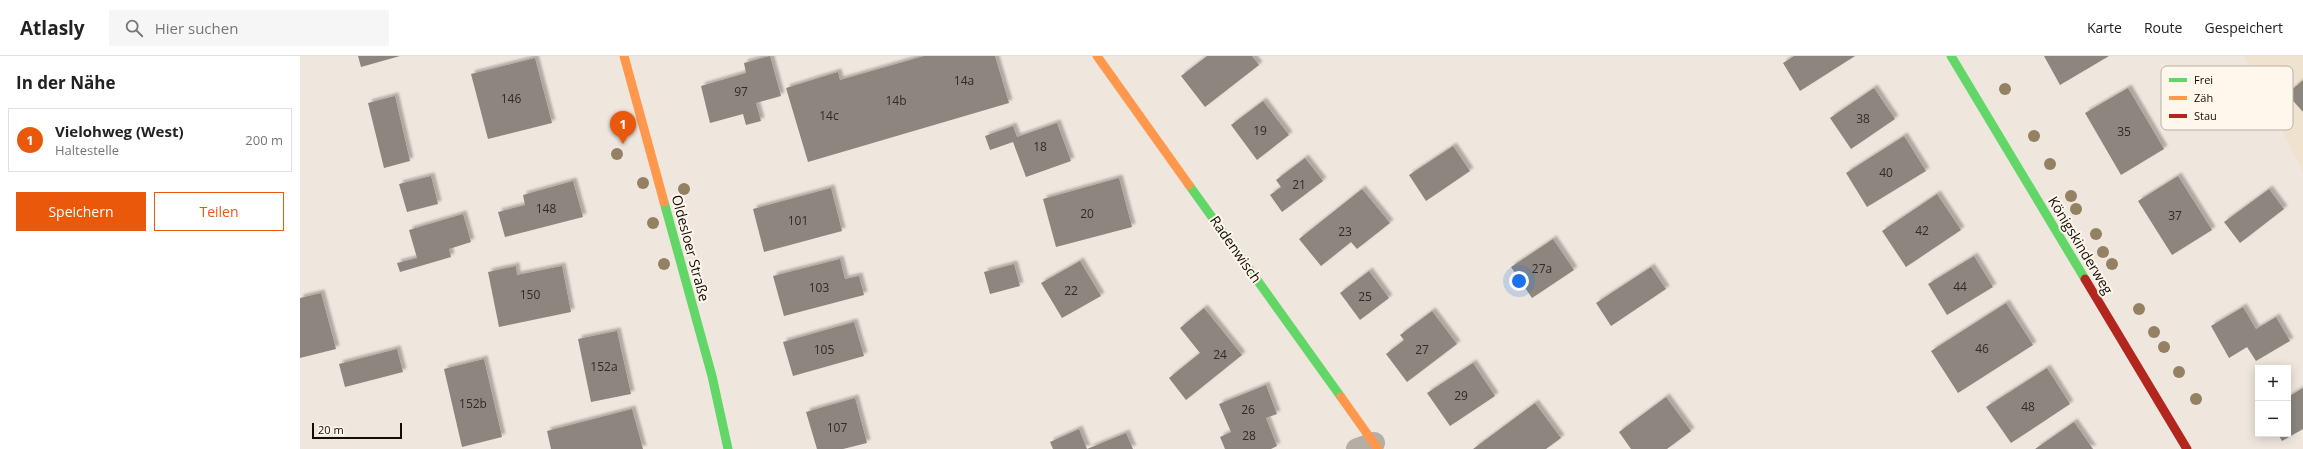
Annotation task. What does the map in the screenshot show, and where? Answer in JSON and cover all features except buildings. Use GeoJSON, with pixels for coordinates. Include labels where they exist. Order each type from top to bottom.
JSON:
{"type":"FeatureCollection","features":[{"type":"Feature","properties":{"kind":"street","name":"Oldesloer Straße"},"geometry":{"type":"LineString","coordinates":[[624,56],[712,376],[728,449]]}},
{"type":"Feature","properties":{"kind":"street","name":"Radenwisch"},"geometry":{"type":"LineString","coordinates":[[1097,56],[1369,447]]}},
{"type":"Feature","properties":{"kind":"street","name":"Königskinderweg"},"geometry":{"type":"LineString","coordinates":[[1951,56],[2187,449]]}},
{"type":"Feature","properties":{"kind":"shaded area"},"geometry":{"type":"Polygon","coordinates":[[[2244,56],[2303,56],[2303,172],[2282,130],[2293,130],[2293,66],[2249,66],[2244,56]]]}},
{"type":"Feature","properties":{"kind":"traffic: fast"},"geometry":{"type":"LineString","coordinates":[[1951,56],[2085,279]]}},
{"type":"Feature","properties":{"kind":"traffic: fast"},"geometry":{"type":"LineString","coordinates":[[1189,185],[1341,397]]}},
{"type":"Feature","properties":{"kind":"traffic: fast"},"geometry":{"type":"LineString","coordinates":[[664,202],[712,376],[728,449]]}},
{"type":"Feature","properties":{"kind":"traffic: slow"},"geometry":{"type":"LineString","coordinates":[[624,56],[664,202]]}},
{"type":"Feature","properties":{"kind":"traffic: slow"},"geometry":{"type":"LineString","coordinates":[[1097,56],[1189,185]]}},
{"type":"Feature","properties":{"kind":"traffic: slow"},"geometry":{"type":"LineString","coordinates":[[1341,397],[1378,449]]}},
{"type":"Feature","properties":{"kind":"traffic: jam"},"geometry":{"type":"LineString","coordinates":[[2085,279],[2187,449]]}},
{"type":"Feature","properties":{"kind":"place","name":"Vielohweg (West)"},"geometry":{"type":"Point","coordinates":[623,144]}}]}
